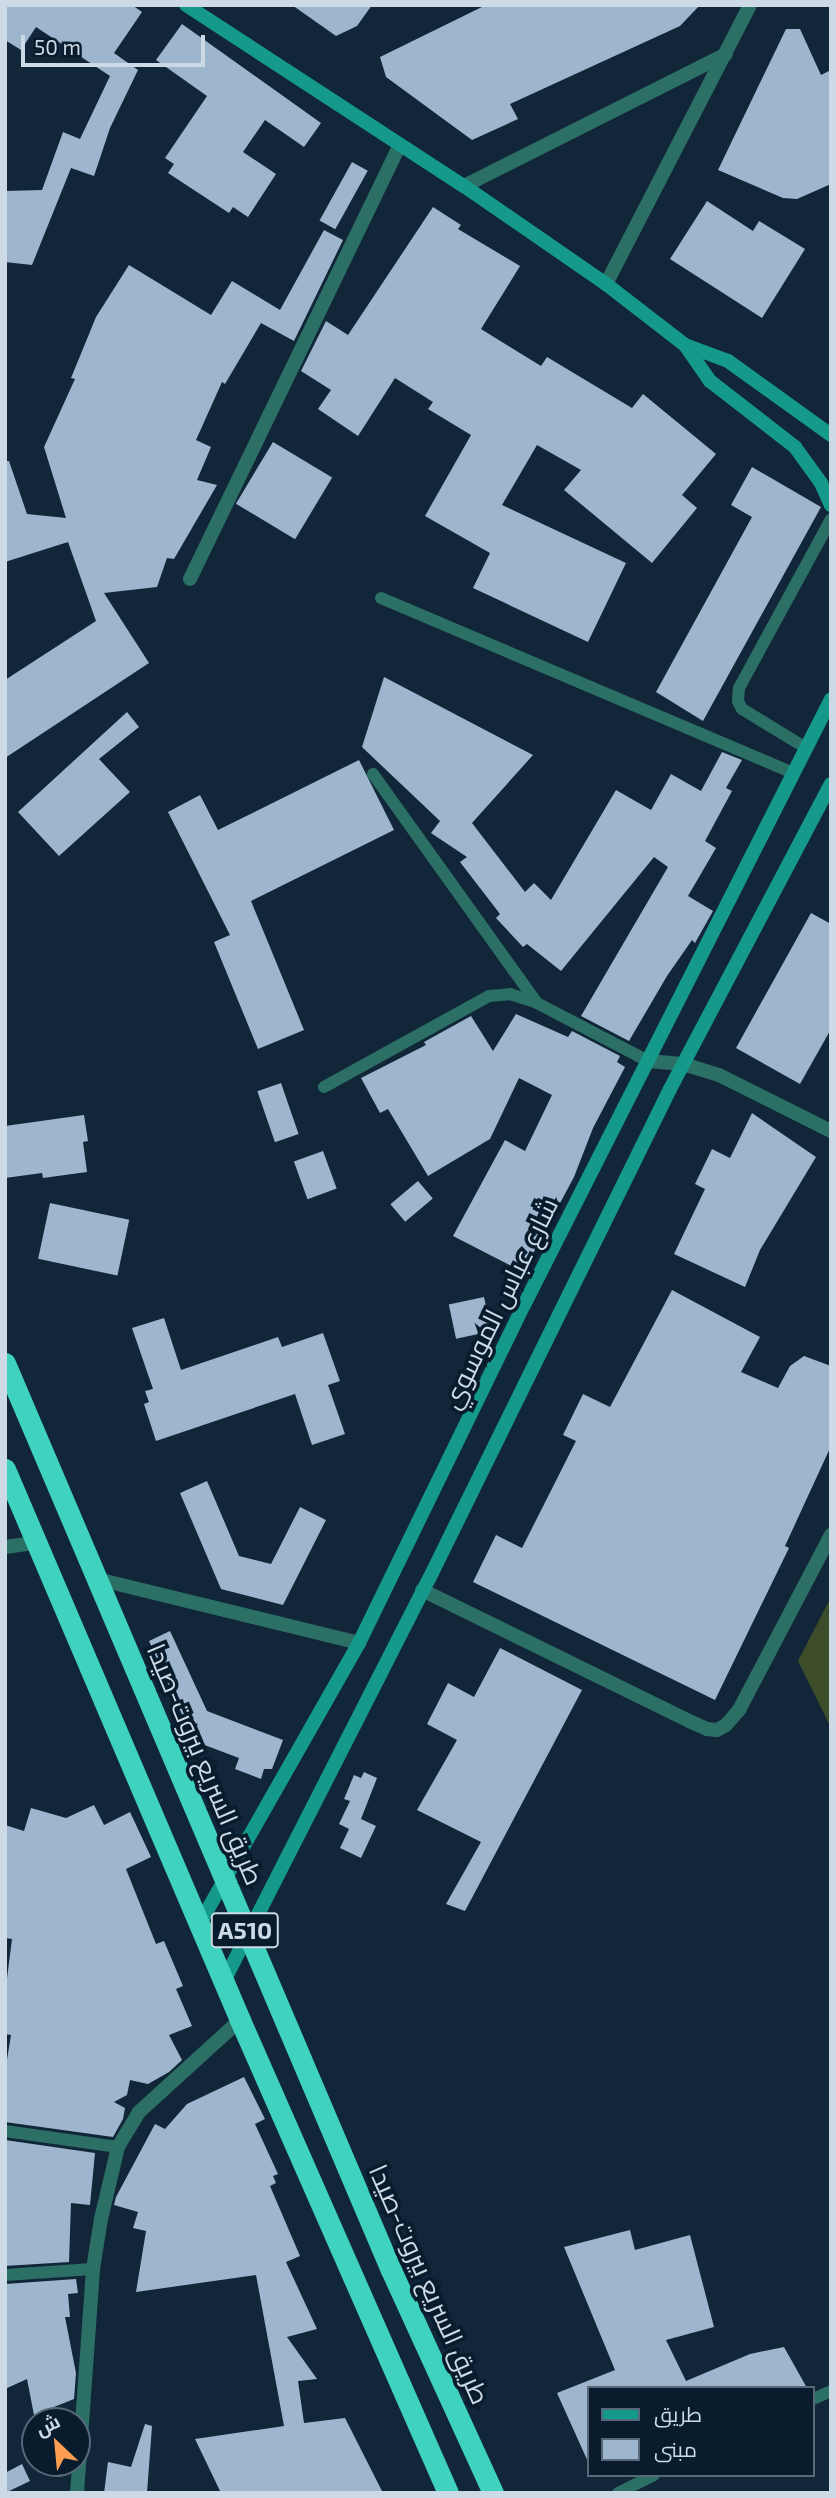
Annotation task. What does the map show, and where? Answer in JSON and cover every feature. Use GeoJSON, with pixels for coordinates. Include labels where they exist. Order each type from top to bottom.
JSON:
{"type":"FeatureCollection","features":[{"type":"Feature","properties":{"kind":"highway","name":"طريق السريع بيروت-صيدا"},"geometry":{"type":"LineString","coordinates":[[5,1363],[391,2270],[492,2493]]}},
{"type":"Feature","properties":{"kind":"highway","name":"A510"},"geometry":{"type":"LineString","coordinates":[[5,1469],[34,1543],[240,2020],[448,2493]]}},
{"type":"Feature","properties":{"kind":"street"},"geometry":{"type":"LineString","coordinates":[[186,5],[464,186],[606,284],[685,345],[728,361],[812,424],[831,435]]}},
{"type":"Feature","properties":{"kind":"street"},"geometry":{"type":"LineString","coordinates":[[606,284],[750,5]]}},
{"type":"Feature","properties":{"kind":"street"},"geometry":{"type":"LineString","coordinates":[[464,186],[726,54]]}},
{"type":"Feature","properties":{"kind":"street"},"geometry":{"type":"LineString","coordinates":[[190,579],[400,145]]}},
{"type":"Feature","properties":{"kind":"street"},"geometry":{"type":"LineString","coordinates":[[685,345],[710,381],[795,447],[821,483],[831,505]]}},
{"type":"Feature","properties":{"kind":"street"},"geometry":{"type":"LineString","coordinates":[[812,424],[831,421]]}},
{"type":"Feature","properties":{"kind":"street","name":"شارع عباس الموسوي"},"geometry":{"type":"LineString","coordinates":[[200,1923],[359,1643],[831,699]]}},
{"type":"Feature","properties":{"kind":"street"},"geometry":{"type":"LineString","coordinates":[[224,1982],[683,1064],[831,784]]}},
{"type":"Feature","properties":{"kind":"street"},"geometry":{"type":"LineString","coordinates":[[648,1061],[683,1064],[719,1075],[831,1131]]}},
{"type":"Feature","properties":{"kind":"street"},"geometry":{"type":"LineString","coordinates":[[422,1590],[689,1721],[706,1729],[717,1730],[726,1725],[739,1710],[831,1535]]}},
{"type":"Feature","properties":{"kind":"street"},"geometry":{"type":"LineString","coordinates":[[5,1546],[34,1543]]}},
{"type":"Feature","properties":{"kind":"street"},"geometry":{"type":"LineString","coordinates":[[97,1579],[359,1643]]}},
{"type":"Feature","properties":{"kind":"street"},"geometry":{"type":"LineString","coordinates":[[77,2493],[93,2269],[101,2219],[118,2147],[139,2112],[240,2020]]}},
{"type":"Feature","properties":{"kind":"lane"},"geometry":{"type":"LineString","coordinates":[[806,748],[742,709],[738,701],[739,688],[831,519]]}},
{"type":"Feature","properties":{"kind":"lane"},"geometry":{"type":"LineString","coordinates":[[381,598],[794,773]]}},
{"type":"Feature","properties":{"kind":"lane"},"geometry":{"type":"LineString","coordinates":[[373,774],[537,1003]]}},
{"type":"Feature","properties":{"kind":"lane"},"geometry":{"type":"LineString","coordinates":[[324,1087],[489,996],[510,994],[537,1003],[648,1061]]}},
{"type":"Feature","properties":{"kind":"lane"},"geometry":{"type":"LineString","coordinates":[[5,2131],[118,2147]]}},
{"type":"Feature","properties":{"kind":"lane"},"geometry":{"type":"LineString","coordinates":[[5,2275],[93,2269]]}},
{"type":"Feature","properties":{"kind":"lane"},"geometry":{"type":"LineString","coordinates":[[815,2398],[831,2391]]}},
{"type":"Feature","properties":{"kind":"lane"},"geometry":{"type":"LineString","coordinates":[[618,2493],[650,2477]]}},
{"type":"Feature","properties":{"kind":"green space"},"geometry":{"type":"Polygon","coordinates":[[[831,1597],[831,1728],[798,1661],[831,1597]]]}},
{"type":"Feature","properties":{"kind":"building"},"geometry":{"type":"Polygon","coordinates":[[[5,5],[132,5],[142,12],[114,53],[138,70],[110,128],[94,176],[71,168],[32,265],[5,262],[5,191],[42,190],[63,132],[80,139],[110,76],[36,27],[21,50],[5,40],[5,5]]]}},
{"type":"Feature","properties":{"kind":"building"},"geometry":{"type":"Polygon","coordinates":[[[292,5],[372,5],[357,26],[336,36],[292,5]]]}},
{"type":"Feature","properties":{"kind":"building"},"geometry":{"type":"Polygon","coordinates":[[[486,5],[700,5],[680,26],[510,104],[518,119],[472,140],[386,77],[380,57],[486,5]]]}},
{"type":"Feature","properties":{"kind":"building"},"geometry":{"type":"Polygon","coordinates":[[[182,24],[321,123],[304,147],[265,120],[243,152],[276,174],[248,217],[233,207],[229,213],[168,173],[174,164],[165,158],[207,96],[156,60],[182,24]]]}},
{"type":"Feature","properties":{"kind":"building"},"geometry":{"type":"Polygon","coordinates":[[[786,29],[800,29],[821,75],[831,70],[831,184],[797,199],[783,198],[718,170],[786,29]]]}},
{"type":"Feature","properties":{"kind":"building"},"geometry":{"type":"Polygon","coordinates":[[[352,162],[368,171],[335,229],[320,221],[352,162]]]}},
{"type":"Feature","properties":{"kind":"building"},"geometry":{"type":"Polygon","coordinates":[[[707,201],[753,231],[759,221],[805,249],[762,318],[670,259],[707,201]]]}},
{"type":"Feature","properties":{"kind":"building"},"geometry":{"type":"Polygon","coordinates":[[[433,207],[461,225],[458,229],[520,266],[481,329],[541,366],[547,357],[632,408],[643,394],[716,454],[682,495],[697,508],[652,563],[564,490],[581,470],[537,445],[502,505],[626,563],[588,642],[473,588],[490,553],[425,516],[471,435],[428,409],[433,402],[395,378],[358,436],[318,409],[331,390],[301,371],[326,321],[348,335],[433,207]]]}},
{"type":"Feature","properties":{"kind":"building"},"geometry":{"type":"Polygon","coordinates":[[[324,230],[343,240],[294,341],[261,323],[225,384],[222,382],[196,440],[211,447],[197,480],[217,485],[174,559],[167,558],[157,587],[104,593],[149,663],[5,758],[5,680],[96,621],[68,542],[5,562],[5,461],[9,461],[27,514],[66,518],[44,447],[75,379],[71,378],[96,317],[129,265],[211,315],[232,281],[280,310],[324,230]]]}},
{"type":"Feature","properties":{"kind":"building"},"geometry":{"type":"Polygon","coordinates":[[[273,442],[332,478],[295,539],[236,504],[273,442]]]}},
{"type":"Feature","properties":{"kind":"building"},"geometry":{"type":"Polygon","coordinates":[[[752,467],[821,507],[703,721],[656,692],[752,517],[731,505],[752,467]]]}},
{"type":"Feature","properties":{"kind":"building"},"geometry":{"type":"Polygon","coordinates":[[[384,677],[533,755],[472,823],[525,892],[534,883],[551,900],[616,790],[651,810],[671,774],[701,791],[722,752],[742,760],[726,788],[732,791],[705,841],[716,848],[688,896],[713,911],[695,943],[692,940],[667,976],[629,1041],[581,1016],[668,867],[654,857],[561,971],[527,944],[523,947],[496,918],[500,914],[460,862],[467,857],[431,833],[440,821],[362,747],[384,677]]]}},
{"type":"Feature","properties":{"kind":"building"},"geometry":{"type":"Polygon","coordinates":[[[127,712],[139,727],[99,759],[130,792],[59,856],[18,812],[127,712]]]}},
{"type":"Feature","properties":{"kind":"building"},"geometry":{"type":"Polygon","coordinates":[[[359,760],[394,830],[251,901],[304,1030],[258,1049],[214,942],[230,935],[168,812],[200,795],[218,830],[359,760]]]}},
{"type":"Feature","properties":{"kind":"building"},"geometry":{"type":"Polygon","coordinates":[[[811,913],[831,924],[831,1029],[800,1084],[736,1048],[811,913]]]}},
{"type":"Feature","properties":{"kind":"building"},"geometry":{"type":"Polygon","coordinates":[[[516,1014],[568,1037],[572,1031],[620,1056],[617,1062],[625,1067],[593,1128],[574,1177],[523,1272],[453,1236],[505,1140],[525,1151],[552,1095],[519,1078],[490,1139],[428,1176],[388,1109],[380,1113],[361,1078],[426,1045],[424,1042],[471,1016],[493,1051],[516,1014]]]}},
{"type":"Feature","properties":{"kind":"building"},"geometry":{"type":"Polygon","coordinates":[[[281,1083],[299,1134],[275,1142],[257,1091],[281,1083]]]}},
{"type":"Feature","properties":{"kind":"building"},"geometry":{"type":"Polygon","coordinates":[[[752,1113],[816,1157],[760,1250],[745,1287],[674,1254],[705,1189],[695,1184],[712,1149],[730,1158],[752,1113]]]}},
{"type":"Feature","properties":{"kind":"building"},"geometry":{"type":"Polygon","coordinates":[[[84,1115],[88,1141],[83,1142],[87,1172],[43,1178],[42,1173],[5,1178],[5,1126],[84,1115]]]}},
{"type":"Feature","properties":{"kind":"building"},"geometry":{"type":"Polygon","coordinates":[[[323,1151],[337,1189],[308,1199],[294,1162],[323,1151]]]}},
{"type":"Feature","properties":{"kind":"building"},"geometry":{"type":"Polygon","coordinates":[[[418,1181],[433,1199],[405,1222],[390,1204],[418,1181]]]}},
{"type":"Feature","properties":{"kind":"building"},"geometry":{"type":"Polygon","coordinates":[[[50,1203],[129,1220],[117,1276],[38,1259],[50,1203]]]}},
{"type":"Feature","properties":{"kind":"building"},"geometry":{"type":"Polygon","coordinates":[[[672,1290],[760,1337],[741,1372],[778,1388],[790,1366],[804,1356],[831,1366],[831,1446],[785,1546],[789,1548],[715,1700],[473,1582],[496,1535],[522,1548],[576,1441],[563,1435],[583,1394],[610,1407],[672,1290]]]}},
{"type":"Feature","properties":{"kind":"building"},"geometry":{"type":"Polygon","coordinates":[[[484,1297],[491,1331],[456,1339],[449,1304],[484,1297]]]}},
{"type":"Feature","properties":{"kind":"building"},"geometry":{"type":"Polygon","coordinates":[[[164,1318],[181,1370],[278,1337],[282,1347],[323,1333],[340,1381],[328,1385],[345,1434],[312,1445],[295,1394],[156,1441],[144,1404],[149,1402],[145,1391],[153,1389],[132,1328],[164,1318]]]}},
{"type":"Feature","properties":{"kind":"building"},"geometry":{"type":"Polygon","coordinates":[[[207,1481],[239,1556],[271,1564],[300,1507],[326,1520],[283,1605],[221,1589],[180,1493],[207,1481]]]}},
{"type":"Feature","properties":{"kind":"building"},"geometry":{"type":"Polygon","coordinates":[[[170,1631],[207,1711],[283,1740],[272,1769],[264,1769],[261,1779],[235,1769],[239,1758],[194,1741],[149,1641],[170,1631]]]}},
{"type":"Feature","properties":{"kind":"building"},"geometry":{"type":"Polygon","coordinates":[[[500,1648],[582,1690],[465,1911],[446,1904],[481,1842],[417,1810],[457,1740],[427,1724],[448,1683],[474,1697],[500,1648]]]}},
{"type":"Feature","properties":{"kind":"building"},"geometry":{"type":"Polygon","coordinates":[[[364,1772],[377,1778],[361,1819],[376,1826],[361,1858],[340,1848],[349,1829],[339,1824],[350,1801],[344,1799],[354,1775],[361,1778],[364,1772]]]}},
{"type":"Feature","properties":{"kind":"building"},"geometry":{"type":"Polygon","coordinates":[[[94,1805],[104,1825],[130,1812],[151,1857],[126,1869],[156,1944],[164,1941],[183,1986],[176,1989],[192,2026],[169,2035],[182,2060],[169,2072],[148,2084],[130,2080],[127,2095],[114,2102],[125,2108],[123,2119],[113,2137],[5,2122],[5,2072],[11,2035],[5,2034],[5,1994],[12,1939],[5,1938],[5,1825],[24,1831],[31,1808],[66,1818],[94,1805]]]}},
{"type":"Feature","properties":{"kind":"building"},"geometry":{"type":"Polygon","coordinates":[[[244,2077],[265,2119],[255,2124],[278,2174],[273,2176],[276,2183],[270,2186],[300,2256],[286,2262],[317,2329],[287,2337],[317,2379],[298,2381],[304,2423],[345,2418],[383,2493],[221,2493],[195,2439],[284,2426],[256,2275],[136,2292],[146,2231],[133,2228],[138,2212],[114,2205],[116,2197],[155,2124],[165,2129],[187,2104],[244,2077]]]}},
{"type":"Feature","properties":{"kind":"building"},"geometry":{"type":"Polygon","coordinates":[[[5,2140],[95,2153],[90,2205],[71,2203],[69,2262],[5,2266],[5,2140]]]}},
{"type":"Feature","properties":{"kind":"building"},"geometry":{"type":"Polygon","coordinates":[[[630,2230],[635,2250],[690,2235],[714,2327],[666,2340],[686,2381],[750,2354],[784,2347],[806,2386],[588,2386],[588,2462],[557,2393],[615,2370],[564,2247],[630,2230]]]}},
{"type":"Feature","properties":{"kind":"building"},"geometry":{"type":"Polygon","coordinates":[[[76,2279],[78,2293],[68,2294],[70,2317],[65,2317],[76,2373],[74,2399],[54,2407],[32,2407],[27,2379],[5,2389],[5,2284],[76,2279]]]}},
{"type":"Feature","properties":{"kind":"building"},"geometry":{"type":"Polygon","coordinates":[[[145,2424],[152,2426],[147,2493],[104,2493],[108,2462],[131,2467],[145,2424]]]}},
{"type":"Feature","properties":{"kind":"building"},"geometry":{"type":"Polygon","coordinates":[[[21,2465],[21,2477],[28,2477],[30,2481],[5,2493],[5,2473],[21,2465]]]}}]}
